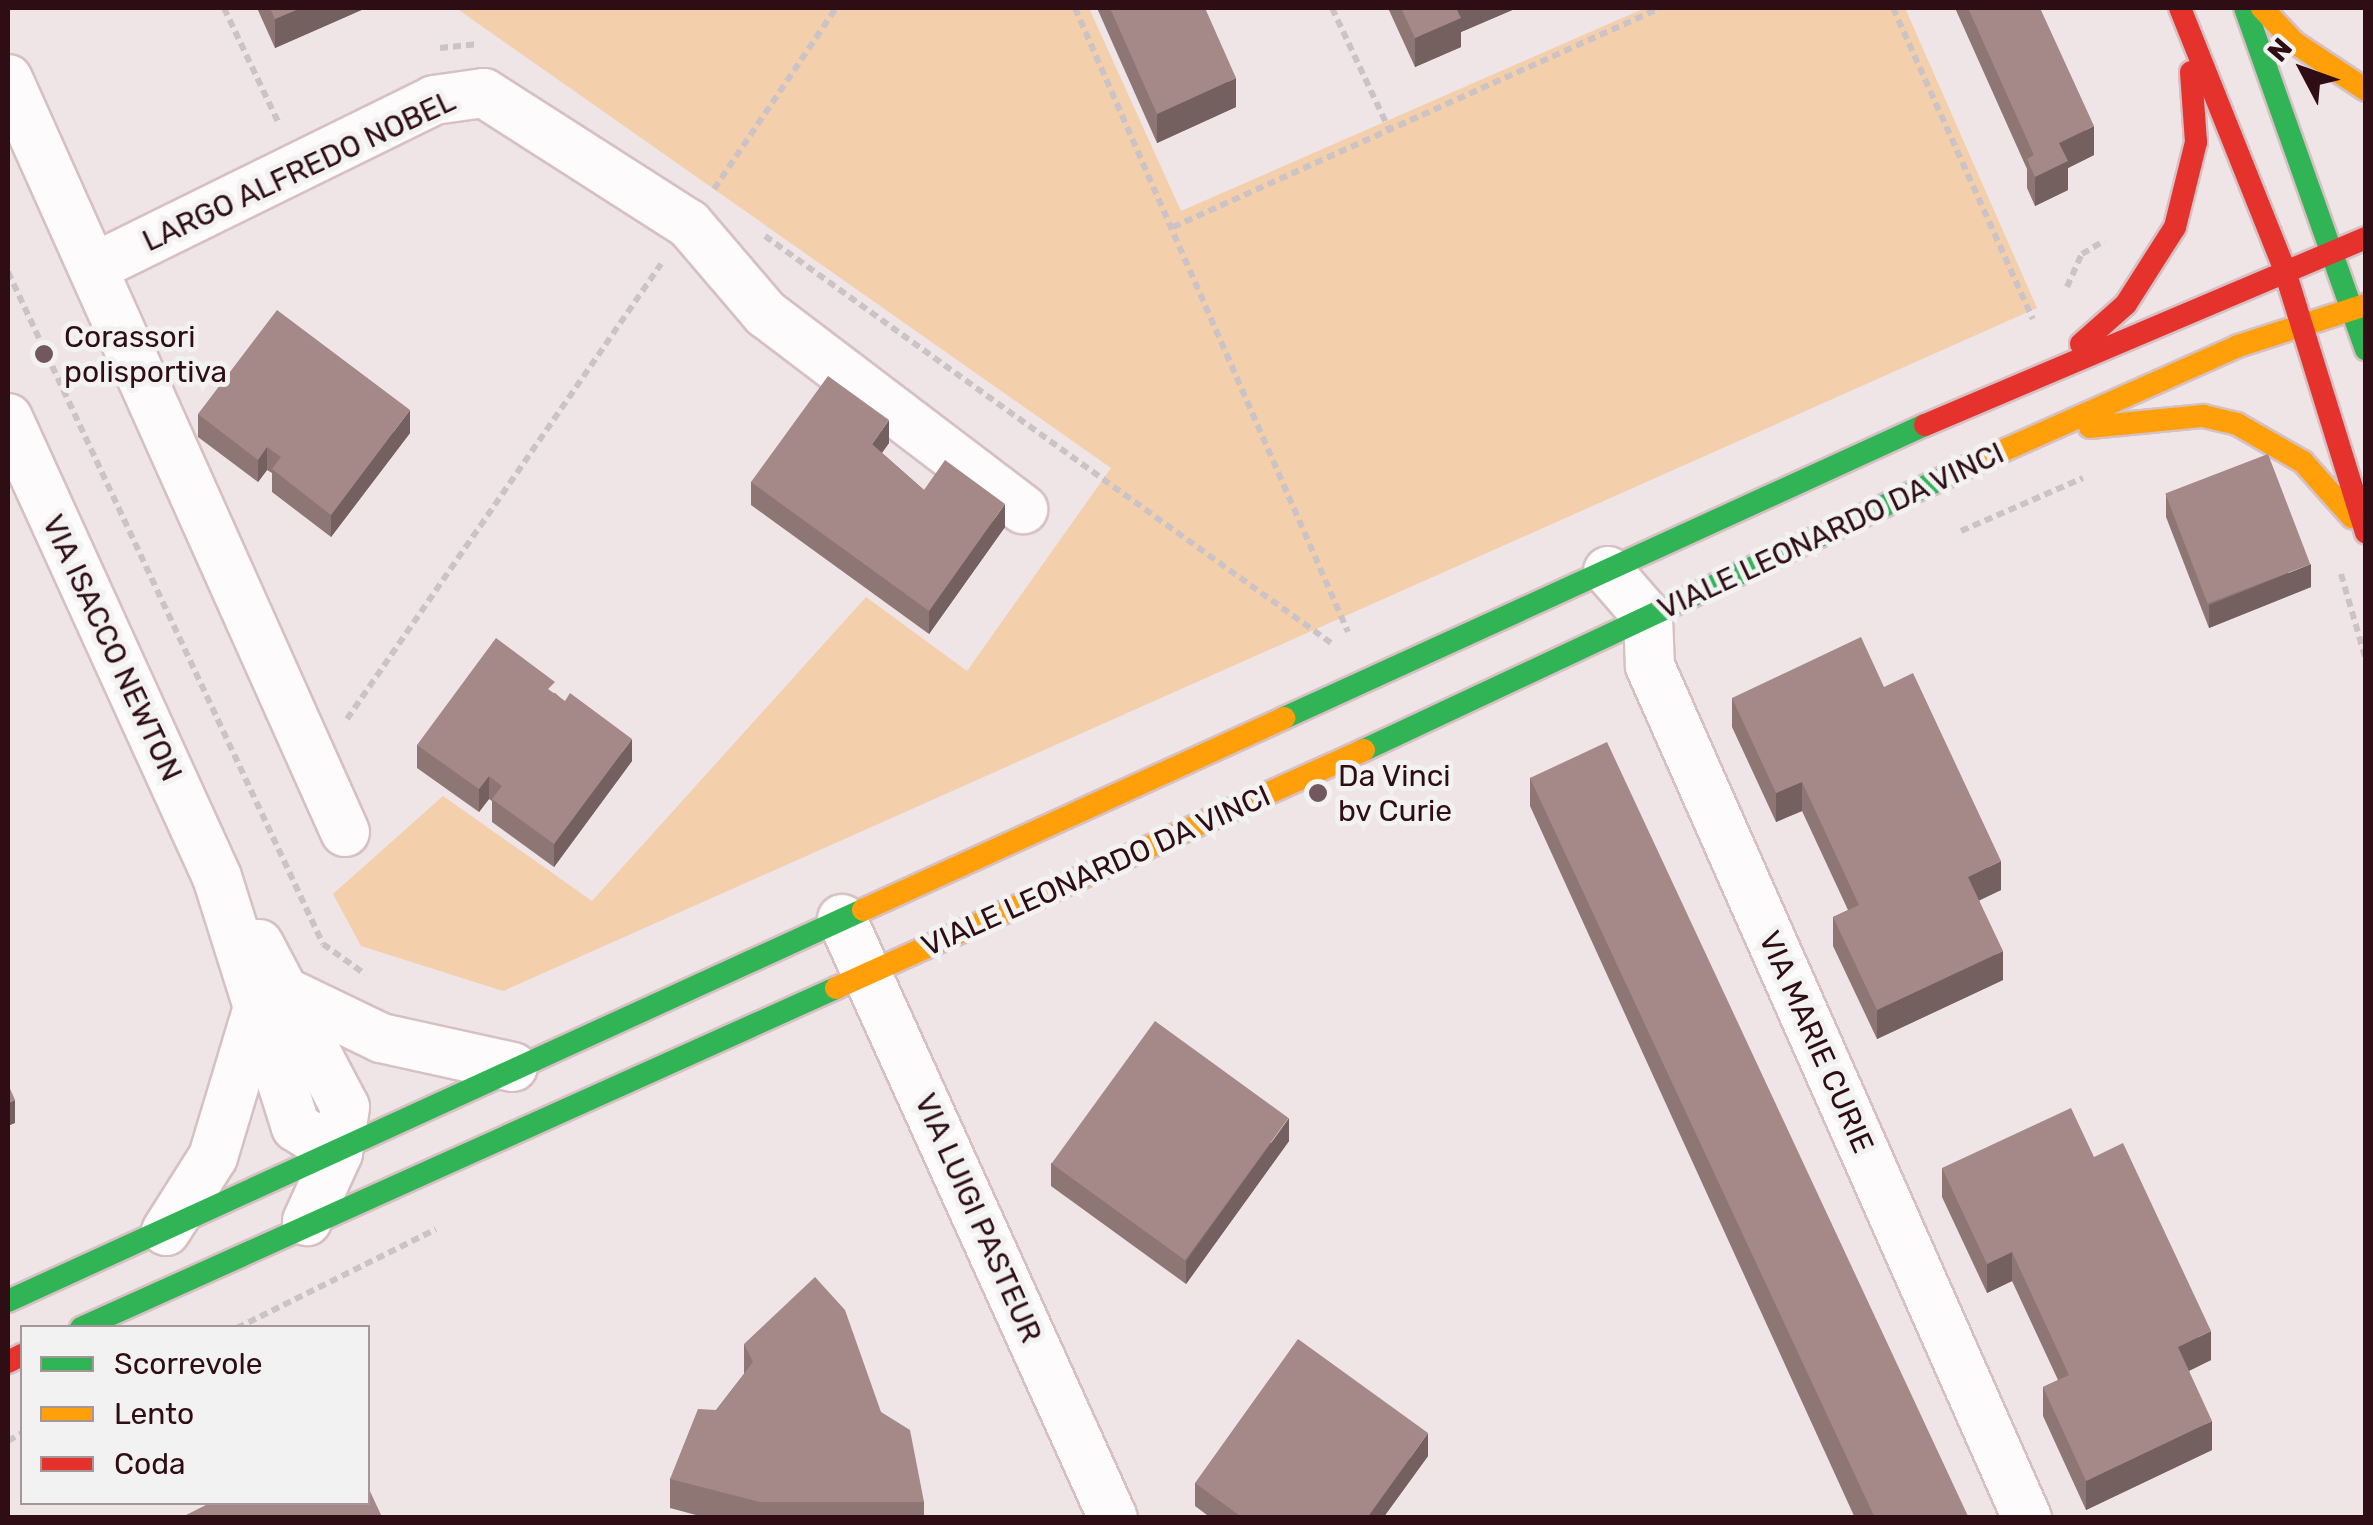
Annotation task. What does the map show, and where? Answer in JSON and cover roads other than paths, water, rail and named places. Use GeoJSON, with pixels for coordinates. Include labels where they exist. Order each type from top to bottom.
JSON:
{"type":"FeatureCollection","features":[{"type":"Feature","properties":{"kind":"street"},"geometry":{"type":"LineString","coordinates":[[2245,8],[2360,307],[2366,349]]}},
{"type":"Feature","properties":{"kind":"street"},"geometry":{"type":"LineString","coordinates":[[2262,8],[2295,44],[2366,90]]}},
{"type":"Feature","properties":{"kind":"street"},"geometry":{"type":"LineString","coordinates":[[2184,18],[2284,268],[2365,532]]}},
{"type":"Feature","properties":{"kind":"street"},"geometry":{"type":"LineString","coordinates":[[2060,363],[2126,304],[2175,227],[2196,142],[2184,18]]}},
{"type":"Feature","properties":{"kind":"street"},"geometry":{"type":"LineString","coordinates":[[8,78],[345,832]]}},
{"type":"Feature","properties":{"kind":"street","name":"LARGO ALFREDO NOBEL"},"geometry":{"type":"LineString","coordinates":[[92,268],[466,92],[508,102],[689,224],[766,314],[1023,509]]}},
{"type":"Feature","properties":{"kind":"street","name":"VIALE LEONARDO DA VINCI"},"geometry":{"type":"LineString","coordinates":[[8,1301],[2060,363],[2284,268],[2366,238]]}},
{"type":"Feature","properties":{"kind":"street","name":"VIALE LEONARDO DA VINCI"},"geometry":{"type":"LineString","coordinates":[[87,1325],[308,1221],[867,974],[2042,432],[2300,326],[2360,307]]}},
{"type":"Feature","properties":{"kind":"street"},"geometry":{"type":"LineString","coordinates":[[2042,432],[2203,416],[2237,424],[2302,462],[2365,532]]}},
{"type":"Feature","properties":{"kind":"street","name":"VIA ISACCO NEWTON"},"geometry":{"type":"LineString","coordinates":[[8,418],[275,999],[296,1127],[338,1153]]}},
{"type":"Feature","properties":{"kind":"street"},"geometry":{"type":"LineString","coordinates":[[1608,572],[1648,617]]}},
{"type":"Feature","properties":{"kind":"street","name":"VIA MARIE CURIE"},"geometry":{"type":"LineString","coordinates":[[1648,617],[1650,666],[2028,1518]]}},
{"type":"Feature","properties":{"kind":"street","name":"VIA LUIGI PASTEUR"},"geometry":{"type":"LineString","coordinates":[[842,919],[1113,1518]]}},
{"type":"Feature","properties":{"kind":"street"},"geometry":{"type":"LineString","coordinates":[[166,1231],[213,1157],[275,999],[381,1038],[513,1068]]}},
{"type":"Feature","properties":{"kind":"street"},"geometry":{"type":"LineString","coordinates":[[308,1221],[338,1153]]}},
{"type":"Feature","properties":{"kind":"place","name":"Corassori polisportiva"},"geometry":{"type":"Point","coordinates":[44,354]}},
{"type":"Feature","properties":{"kind":"place","name":"Da Vinci bv Curie"},"geometry":{"type":"Point","coordinates":[1318,793]}}]}
